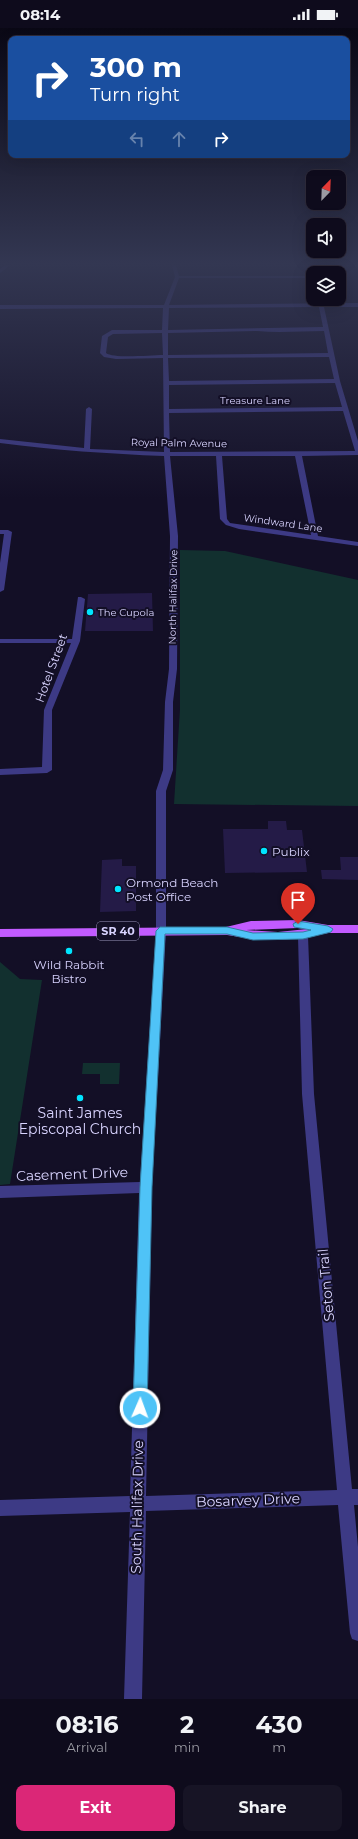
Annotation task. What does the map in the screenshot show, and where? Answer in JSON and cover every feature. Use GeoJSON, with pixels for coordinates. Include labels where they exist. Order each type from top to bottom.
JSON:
{"type":"FeatureCollection","features":[{"type":"Feature","properties":{"kind":"main road","name":"SR 40"},"geometry":{"type":"LineString","coordinates":[[227,931],[251,925],[298,924],[328,929],[358,929]]}},
{"type":"Feature","properties":{"kind":"main road","name":"SR 40"},"geometry":{"type":"LineString","coordinates":[[0,933],[227,931],[253,936],[303,936],[328,929]]}},
{"type":"Feature","properties":{"kind":"street"},"geometry":{"type":"LineString","coordinates":[[104,343],[103,353],[106,356],[116,357],[332,355]]}},
{"type":"Feature","properties":{"kind":"street","name":"North Halifax Drive"},"geometry":{"type":"LineString","coordinates":[[160,931],[161,791],[168,770],[169,702],[173,669],[174,591],[174,536],[167,455],[165,343]]}},
{"type":"Feature","properties":{"kind":"street"},"geometry":{"type":"LineString","coordinates":[[330,343],[337,381],[358,453]]}},
{"type":"Feature","properties":{"kind":"street"},"geometry":{"type":"LineString","coordinates":[[165,383],[337,381]]}},
{"type":"Feature","properties":{"kind":"street"},"geometry":{"type":"LineString","coordinates":[[87,450],[89,409]]}},
{"type":"Feature","properties":{"kind":"street","name":"Treasure Lane"},"geometry":{"type":"LineString","coordinates":[[166,411],[345,409]]}},
{"type":"Feature","properties":{"kind":"street","name":"Royal Palm Avenue"},"geometry":{"type":"LineString","coordinates":[[0,440],[46,448],[167,455],[358,453]]}},
{"type":"Feature","properties":{"kind":"street"},"geometry":{"type":"LineString","coordinates":[[298,453],[315,538]]}},
{"type":"Feature","properties":{"kind":"street","name":"Windward Lane"},"geometry":{"type":"LineString","coordinates":[[219,454],[224,519],[228,524],[239,527],[358,544]]}},
{"type":"Feature","properties":{"kind":"street"},"geometry":{"type":"LineString","coordinates":[[0,532],[8,532],[0,590]]}},
{"type":"Feature","properties":{"kind":"street","name":"Hotel Street"},"geometry":{"type":"LineString","coordinates":[[0,772],[47,770],[48,710],[76,641],[81,599]]}},
{"type":"Feature","properties":{"kind":"street"},"geometry":{"type":"LineString","coordinates":[[0,641],[76,641]]}},
{"type":"Feature","properties":{"kind":"street","name":"South Halifax Drive"},"geometry":{"type":"LineString","coordinates":[[133,1699],[146,1187],[160,931]]}},
{"type":"Feature","properties":{"kind":"street","name":"Seton Trail"},"geometry":{"type":"LineString","coordinates":[[303,936],[308,1094],[352,1497],[358,1633]]}},
{"type":"Feature","properties":{"kind":"street","name":"Casement Drive"},"geometry":{"type":"LineString","coordinates":[[0,1192],[146,1187]]}},
{"type":"Feature","properties":{"kind":"street","name":"Bosarvey Drive"},"geometry":{"type":"LineString","coordinates":[[0,1508],[352,1497]]}},
{"type":"Feature","properties":{"kind":"green space"},"geometry":{"type":"Polygon","coordinates":[[[180,550],[225,551],[358,580],[358,806],[174,804],[180,709],[180,550]]]}},
{"type":"Feature","properties":{"kind":"green space"},"geometry":{"type":"Polygon","coordinates":[[[0,962],[20,979],[42,980],[10,1184],[0,1185],[0,962]]]}},
{"type":"Feature","properties":{"kind":"green space"},"geometry":{"type":"Polygon","coordinates":[[[83,1063],[120,1063],[119,1084],[100,1084],[100,1074],[82,1074],[83,1063]]]}},
{"type":"Feature","properties":{"kind":"building","name":"The Cupola"},"geometry":{"type":"Polygon","coordinates":[[[152,593],[153,631],[85,631],[88,594],[152,593]]]}},
{"type":"Feature","properties":{"kind":"building","name":"Publix"},"geometry":{"type":"Polygon","coordinates":[[[268,821],[286,821],[287,830],[302,830],[307,872],[225,873],[223,829],[268,829],[268,821]]]}},
{"type":"Feature","properties":{"kind":"building"},"geometry":{"type":"Polygon","coordinates":[[[340,857],[358,857],[358,880],[322,879],[321,870],[341,870],[340,857]]]}},
{"type":"Feature","properties":{"kind":"building","name":"Ormond Beach Post Office"},"geometry":{"type":"Polygon","coordinates":[[[122,859],[122,866],[136,866],[136,911],[100,912],[102,860],[122,859]]]}},
{"type":"Feature","properties":{"kind":"place","name":"The Cupola"},"geometry":{"type":"Point","coordinates":[90,612]}},
{"type":"Feature","properties":{"kind":"place","name":"Publix"},"geometry":{"type":"Point","coordinates":[264,851]}},
{"type":"Feature","properties":{"kind":"place","name":"Ormond Beach Post Office"},"geometry":{"type":"Point","coordinates":[118,889]}},
{"type":"Feature","properties":{"kind":"place","name":"Wild Rabbit Bistro"},"geometry":{"type":"Point","coordinates":[69,951]}},
{"type":"Feature","properties":{"kind":"place","name":"Saint James Episcopal Church"},"geometry":{"type":"Point","coordinates":[80,1098]}},
{"type":"Feature","properties":{"kind":"route"},"geometry":{"type":"LineString","coordinates":[[140,1408],[146,1187],[160,931],[227,931],[253,936],[303,936],[328,929],[298,924]]}}]}
